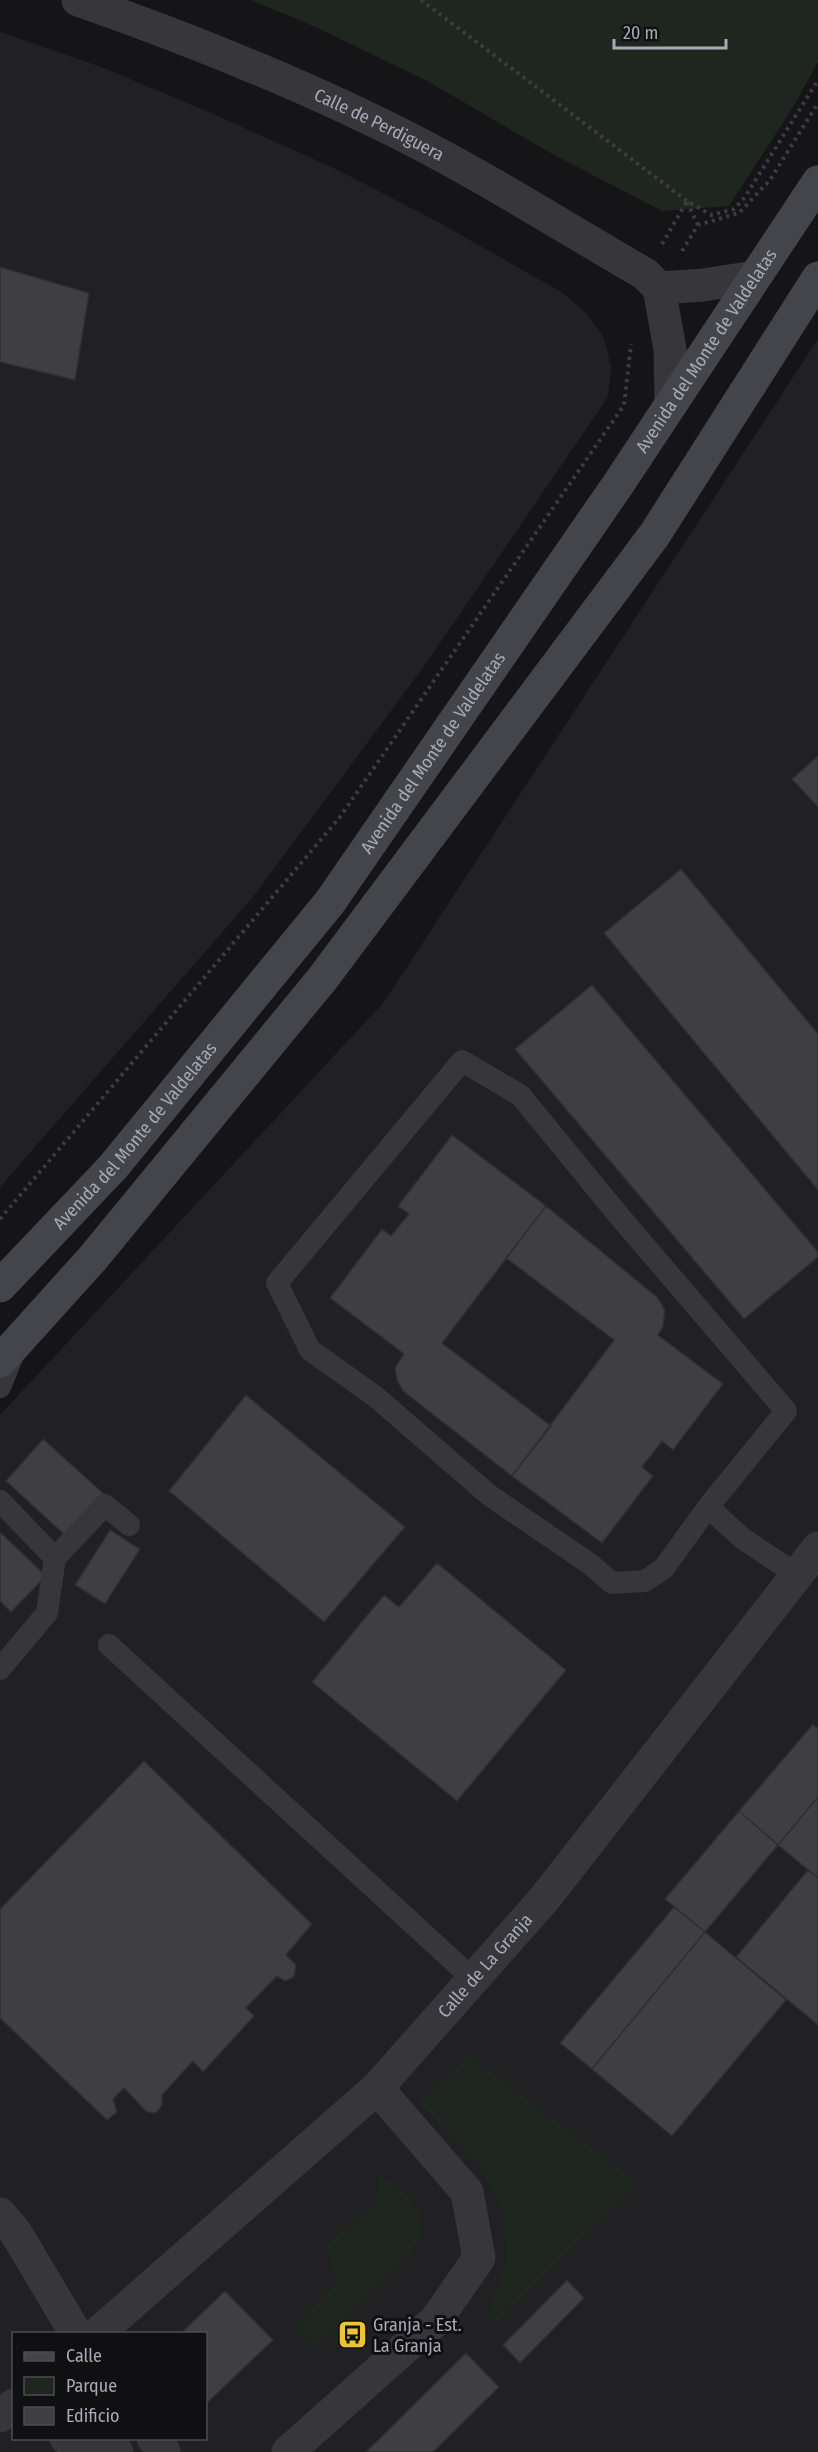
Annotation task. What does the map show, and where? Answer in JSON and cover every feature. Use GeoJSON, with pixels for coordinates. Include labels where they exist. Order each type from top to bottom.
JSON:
{"type":"FeatureCollection","features":[{"type":"Feature","properties":{"kind":"street","name":"Calle de Perdiguera"},"geometry":{"type":"LineString","coordinates":[[78,0],[175,34],[377,122],[488,183],[652,281]]}},
{"type":"Feature","properties":{"kind":"street","name":"Avenida del Monte de Valdelatas"},"geometry":{"type":"LineString","coordinates":[[0,1286],[113,1167],[330,902],[671,404],[818,182]]}},
{"type":"Feature","properties":{"kind":"street"},"geometry":{"type":"LineString","coordinates":[[671,404],[670,349],[652,281],[703,285],[755,277]]}},
{"type":"Feature","properties":{"kind":"street"},"geometry":{"type":"LineString","coordinates":[[9,1351],[93,1258],[323,978],[655,534],[818,278]]}},
{"type":"Feature","properties":{"kind":"street","name":"Calle de La Granja"},"geometry":{"type":"LineString","coordinates":[[99,2332],[377,2088],[545,1898],[818,1548]]}},
{"type":"Feature","properties":{"kind":"street"},"geometry":{"type":"LineString","coordinates":[[288,2452],[436,2320],[479,2258],[467,2192],[377,2088]]}},
{"type":"Feature","properties":{"kind":"street"},"geometry":{"type":"LineString","coordinates":[[0,2214],[16,2233],[75,2332]]}},
{"type":"Feature","properties":{"kind":"street"},"geometry":{"type":"LineString","coordinates":[[0,2416],[12,2407]]}},
{"type":"Feature","properties":{"kind":"street"},"geometry":{"type":"LineString","coordinates":[[70,2440],[117,2452]]}},
{"type":"Feature","properties":{"kind":"street"},"geometry":{"type":"LineString","coordinates":[[154,2440],[164,2452]]}},
{"type":"Feature","properties":{"kind":"lane"},"geometry":{"type":"LineString","coordinates":[[462,1061],[520,1095],[620,1218],[786,1410],[708,1507],[664,1568],[645,1581],[612,1583],[590,1564],[489,1495],[376,1396],[310,1350],[277,1283],[462,1061]]}},
{"type":"Feature","properties":{"kind":"lane"},"geometry":{"type":"LineString","coordinates":[[0,1387],[9,1351]]}},
{"type":"Feature","properties":{"kind":"lane"},"geometry":{"type":"LineString","coordinates":[[0,1501],[55,1558]]}},
{"type":"Feature","properties":{"kind":"lane"},"geometry":{"type":"LineString","coordinates":[[0,1669],[47,1613],[55,1558],[105,1505],[129,1525]]}},
{"type":"Feature","properties":{"kind":"lane"},"geometry":{"type":"LineString","coordinates":[[708,1507],[742,1538],[797,1575]]}},
{"type":"Feature","properties":{"kind":"lane"},"geometry":{"type":"LineString","coordinates":[[109,1645],[473,1979]]}},
{"type":"Feature","properties":{"kind":"path"},"geometry":{"type":"LineString","coordinates":[[421,0],[687,201],[711,215],[734,209],[745,197],[818,80]]}},
{"type":"Feature","properties":{"kind":"path"},"geometry":{"type":"LineString","coordinates":[[687,201],[699,225],[739,213],[770,180],[818,103]]}},
{"type":"Feature","properties":{"kind":"path"},"geometry":{"type":"LineString","coordinates":[[652,281],[687,201]]}},
{"type":"Feature","properties":{"kind":"path"},"geometry":{"type":"LineString","coordinates":[[0,1219],[340,817],[624,405],[628,352],[634,333]]}},
{"type":"Feature","properties":{"kind":"shaded area"},"geometry":{"type":"Polygon","coordinates":[[[0,32],[104,68],[211,113],[338,170],[440,223],[563,293],[588,315],[604,338],[611,367],[608,397],[425,665],[253,897],[0,1187],[0,32]]]}},
{"type":"Feature","properties":{"kind":"shaded area"},"geometry":{"type":"Polygon","coordinates":[[[818,339],[818,2452],[0,2452],[0,1415],[384,1002],[818,339]]]}},
{"type":"Feature","properties":{"kind":"green space"},"geometry":{"type":"Polygon","coordinates":[[[251,0],[818,0],[818,62],[792,109],[729,206],[662,211],[554,155],[427,81],[320,29],[251,0]]]}},
{"type":"Feature","properties":{"kind":"green space"},"geometry":{"type":"Polygon","coordinates":[[[469,2055],[639,2183],[495,2324],[489,2313],[506,2261],[505,2218],[488,2178],[419,2102],[469,2055]]]}},
{"type":"Feature","properties":{"kind":"green space"},"geometry":{"type":"Polygon","coordinates":[[[378,2175],[396,2185],[412,2200],[421,2217],[419,2239],[408,2255],[317,2349],[295,2327],[337,2282],[325,2246],[377,2199],[378,2175]]]}},
{"type":"Feature","properties":{"kind":"building"},"geometry":{"type":"Polygon","coordinates":[[[0,267],[89,293],[75,380],[0,362],[0,267]]]}},
{"type":"Feature","properties":{"kind":"building"},"geometry":{"type":"Polygon","coordinates":[[[818,756],[818,807],[792,779],[818,756]]]}},
{"type":"Feature","properties":{"kind":"building"},"geometry":{"type":"Polygon","coordinates":[[[681,869],[818,1034],[818,1190],[604,933],[681,869]]]}},
{"type":"Feature","properties":{"kind":"building"},"geometry":{"type":"Polygon","coordinates":[[[592,985],[818,1252],[818,1257],[744,1319],[515,1049],[592,985]]]}},
{"type":"Feature","properties":{"kind":"building"},"geometry":{"type":"Polygon","coordinates":[[[452,1135],[546,1206],[442,1343],[551,1426],[512,1476],[403,1391],[397,1380],[395,1368],[404,1354],[330,1298],[382,1229],[391,1236],[409,1214],[398,1206],[452,1135]]]}},
{"type":"Feature","properties":{"kind":"building"},"geometry":{"type":"Polygon","coordinates":[[[546,1206],[658,1298],[665,1310],[663,1326],[658,1335],[723,1384],[673,1450],[662,1441],[642,1467],[653,1476],[602,1543],[512,1476],[614,1340],[506,1258],[546,1206]]]}},
{"type":"Feature","properties":{"kind":"building"},"geometry":{"type":"Polygon","coordinates":[[[246,1395],[405,1527],[324,1622],[169,1491],[246,1395]]]}},
{"type":"Feature","properties":{"kind":"building"},"geometry":{"type":"Polygon","coordinates":[[[43,1439],[104,1494],[66,1536],[6,1481],[43,1439]]]}},
{"type":"Feature","properties":{"kind":"building"},"geometry":{"type":"Polygon","coordinates":[[[110,1530],[140,1549],[105,1604],[75,1585],[110,1530]]]}},
{"type":"Feature","properties":{"kind":"building"},"geometry":{"type":"Polygon","coordinates":[[[0,1532],[46,1576],[11,1612],[0,1601],[0,1532]]]}},
{"type":"Feature","properties":{"kind":"building"},"geometry":{"type":"Polygon","coordinates":[[[437,1563],[566,1670],[457,1801],[312,1682],[384,1595],[399,1607],[437,1563]]]}},
{"type":"Feature","properties":{"kind":"building"},"geometry":{"type":"Polygon","coordinates":[[[813,1724],[818,1729],[818,1797],[778,1845],[739,1811],[813,1724]]]}},
{"type":"Feature","properties":{"kind":"building"},"geometry":{"type":"Polygon","coordinates":[[[144,1761],[312,1924],[286,1955],[296,1965],[294,1977],[285,1981],[277,1976],[246,2008],[254,2016],[203,2072],[193,2061],[162,2095],[162,2105],[156,2113],[147,2112],[124,2088],[113,2099],[117,2112],[107,2120],[0,2018],[0,1909],[144,1761]]]}},
{"type":"Feature","properties":{"kind":"building"},"geometry":{"type":"Polygon","coordinates":[[[818,1797],[818,1878],[778,1845],[818,1797]]]}},
{"type":"Feature","properties":{"kind":"building"},"geometry":{"type":"Polygon","coordinates":[[[739,1811],[778,1845],[705,1932],[665,1899],[739,1811]]]}},
{"type":"Feature","properties":{"kind":"building"},"geometry":{"type":"Polygon","coordinates":[[[808,1870],[818,1878],[818,2025],[736,1957],[808,1870]]]}},
{"type":"Feature","properties":{"kind":"building"},"geometry":{"type":"Polygon","coordinates":[[[674,1907],[705,1932],[592,2069],[560,2043],[674,1907]]]}},
{"type":"Feature","properties":{"kind":"building"},"geometry":{"type":"Polygon","coordinates":[[[705,1932],[786,2000],[672,2136],[592,2069],[705,1932]]]}},
{"type":"Feature","properties":{"kind":"building"},"geometry":{"type":"Polygon","coordinates":[[[567,2280],[584,2298],[520,2363],[503,2345],[567,2280]]]}},
{"type":"Feature","properties":{"kind":"building"},"geometry":{"type":"Polygon","coordinates":[[[225,2291],[273,2340],[207,2403],[207,2332],[182,2332],[225,2291]]]}},
{"type":"Feature","properties":{"kind":"building"},"geometry":{"type":"Polygon","coordinates":[[[466,2353],[499,2387],[433,2452],[366,2452],[466,2353]]]}},
{"type":"Feature","properties":{"kind":"place","name":"Granja - Est. La Granja"},"geometry":{"type":"Point","coordinates":[352,2335]}}]}
